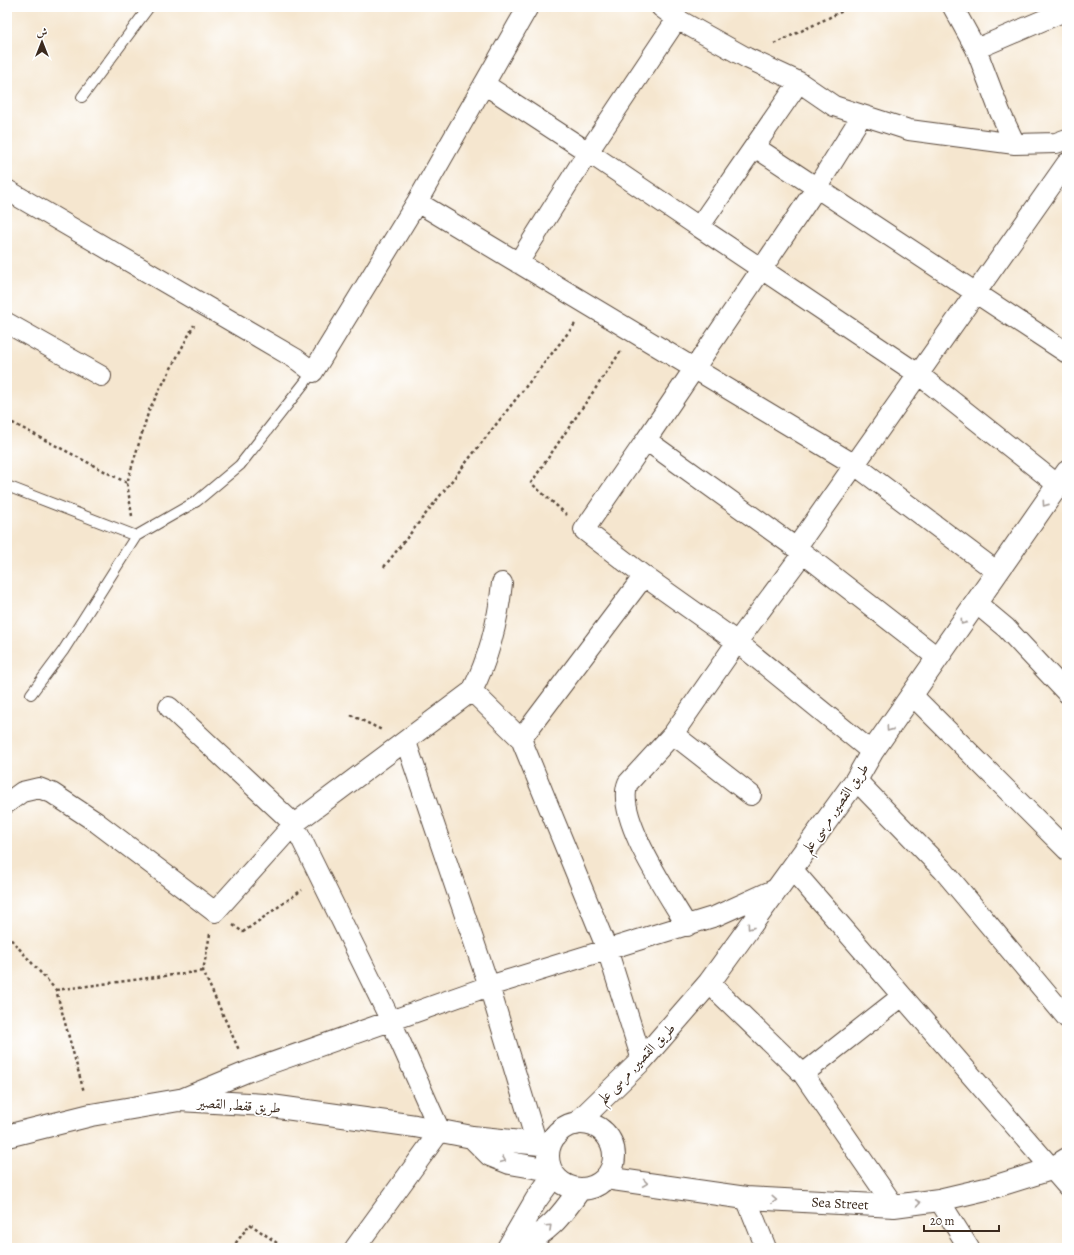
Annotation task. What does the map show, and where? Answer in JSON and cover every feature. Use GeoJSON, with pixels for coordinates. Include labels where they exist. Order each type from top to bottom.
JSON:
{"type":"FeatureCollection","features":[{"type":"Feature","properties":{"kind":"main road","name":"طريق القصير, مرسى علم"},"geometry":{"type":"LineString","coordinates":[[576,1124],[642,1060],[709,983],[856,780],[872,752],[1062,478]]}},
{"type":"Feature","properties":{"kind":"main road","name":"طريق قفط, القصير"},"geometry":{"type":"LineString","coordinates":[[7,1136],[91,1115],[178,1100],[264,1105],[440,1131],[472,1138],[544,1144]]}},
{"type":"Feature","properties":{"kind":"main road"},"geometry":{"type":"LineString","coordinates":[[576,1124],[591,1124],[598,1128],[608,1137],[614,1150],[613,1165],[606,1178],[594,1187],[580,1189],[563,1184],[553,1173],[548,1162],[544,1144],[565,1128],[576,1124]]}},
{"type":"Feature","properties":{"kind":"main road"},"geometry":{"type":"LineString","coordinates":[[472,1138],[490,1155],[510,1163],[553,1173]]}},
{"type":"Feature","properties":{"kind":"main road","name":"Sea Street"},"geometry":{"type":"LineString","coordinates":[[606,1178],[746,1198],[894,1206],[939,1200],[990,1188],[1059,1164]]}},
{"type":"Feature","properties":{"kind":"main road"},"geometry":{"type":"LineString","coordinates":[[508,1248],[531,1207],[553,1173]]}},
{"type":"Feature","properties":{"kind":"main road"},"geometry":{"type":"LineString","coordinates":[[517,1248],[539,1236],[562,1215],[580,1189]]}},
{"type":"Feature","properties":{"kind":"street"},"geometry":{"type":"LineString","coordinates":[[7,190],[296,359],[313,372],[417,202],[528,7]]}},
{"type":"Feature","properties":{"kind":"street"},"geometry":{"type":"LineString","coordinates":[[661,7],[676,19],[747,58],[799,82],[834,106],[909,130],[1015,144],[1063,146]]}},
{"type":"Feature","properties":{"kind":"street"},"geometry":{"type":"LineString","coordinates":[[952,7],[976,48],[1000,112],[1015,144]]}},
{"type":"Feature","properties":{"kind":"street"},"geometry":{"type":"LineString","coordinates":[[976,48],[1067,10]]}},
{"type":"Feature","properties":{"kind":"street"},"geometry":{"type":"LineString","coordinates":[[518,263],[588,152],[676,19]]}},
{"type":"Feature","properties":{"kind":"street"},"geometry":{"type":"LineString","coordinates":[[699,227],[799,82]]}},
{"type":"Feature","properties":{"kind":"street"},"geometry":{"type":"LineString","coordinates":[[484,84],[588,152],[918,374],[1062,478]]}},
{"type":"Feature","properties":{"kind":"street"},"geometry":{"type":"LineString","coordinates":[[862,115],[817,188],[584,530],[644,576],[737,642],[872,752]]}},
{"type":"Feature","properties":{"kind":"street"},"geometry":{"type":"LineString","coordinates":[[754,147],[1067,353]]}},
{"type":"Feature","properties":{"kind":"street"},"geometry":{"type":"LineString","coordinates":[[687,926],[636,837],[625,802],[625,791],[628,783],[673,734],[974,292],[1067,163]]}},
{"type":"Feature","properties":{"kind":"street"},"geometry":{"type":"LineString","coordinates":[[417,202],[855,465],[996,571],[996,574]]}},
{"type":"Feature","properties":{"kind":"street"},"geometry":{"type":"LineString","coordinates":[[7,323],[101,376]]}},
{"type":"Feature","properties":{"kind":"street"},"geometry":{"type":"LineString","coordinates":[[646,440],[799,551],[938,658]]}},
{"type":"Feature","properties":{"kind":"street"},"geometry":{"type":"LineString","coordinates":[[521,739],[644,576]]}},
{"type":"Feature","properties":{"kind":"street"},"geometry":{"type":"LineString","coordinates":[[7,804],[22,792],[39,788],[52,793],[96,822],[215,912],[294,824],[406,742],[472,691],[484,666],[492,644],[499,615],[502,583]]}},
{"type":"Feature","properties":{"kind":"street"},"geometry":{"type":"LineString","coordinates":[[976,603],[1006,628],[1067,693]]}},
{"type":"Feature","properties":{"kind":"street"},"geometry":{"type":"LineString","coordinates":[[472,691],[521,739],[607,949],[642,1060]]}},
{"type":"Feature","properties":{"kind":"street"},"geometry":{"type":"LineString","coordinates":[[912,695],[1067,850]]}},
{"type":"Feature","properties":{"kind":"street"},"geometry":{"type":"LineString","coordinates":[[169,707],[294,824],[319,878],[391,1022],[440,1131],[355,1248]]}},
{"type":"Feature","properties":{"kind":"street"},"geometry":{"type":"LineString","coordinates":[[673,734],[751,795]]}},
{"type":"Feature","properties":{"kind":"street"},"geometry":{"type":"LineString","coordinates":[[406,742],[544,1144]]}},
{"type":"Feature","properties":{"kind":"street"},"geometry":{"type":"LineString","coordinates":[[856,780],[943,870],[1067,1018]]}},
{"type":"Feature","properties":{"kind":"street"},"geometry":{"type":"LineString","coordinates":[[792,869],[901,997],[1059,1164],[1067,1186]]}},
{"type":"Feature","properties":{"kind":"street"},"geometry":{"type":"LineString","coordinates":[[178,1100],[249,1071],[391,1022],[489,986],[716,916],[778,888]]}},
{"type":"Feature","properties":{"kind":"street"},"geometry":{"type":"LineString","coordinates":[[709,983],[803,1074],[894,1206]]}},
{"type":"Feature","properties":{"kind":"street"},"geometry":{"type":"LineString","coordinates":[[803,1074],[901,997]]}},
{"type":"Feature","properties":{"kind":"street"},"geometry":{"type":"LineString","coordinates":[[746,1198],[766,1248]]}},
{"type":"Feature","properties":{"kind":"street"},"geometry":{"type":"LineString","coordinates":[[939,1200],[969,1248]]}},
{"type":"Feature","properties":{"kind":"lane"},"geometry":{"type":"LineString","coordinates":[[82,96],[149,7]]}},
{"type":"Feature","properties":{"kind":"lane"},"geometry":{"type":"LineString","coordinates":[[31,694],[63,651],[136,536],[197,501],[240,465],[313,372]]}},
{"type":"Feature","properties":{"kind":"lane"},"geometry":{"type":"LineString","coordinates":[[7,486],[136,536]]}},
{"type":"Feature","properties":{"kind":"path"},"geometry":{"type":"LineString","coordinates":[[747,58],[851,7]]}},
{"type":"Feature","properties":{"kind":"path"},"geometry":{"type":"LineString","coordinates":[[136,536],[127,483],[149,410],[204,305]]}},
{"type":"Feature","properties":{"kind":"path"},"geometry":{"type":"LineString","coordinates":[[384,567],[590,305]]}},
{"type":"Feature","properties":{"kind":"path"},"geometry":{"type":"LineString","coordinates":[[584,530],[531,483],[634,331]]}},
{"type":"Feature","properties":{"kind":"path"},"geometry":{"type":"LineString","coordinates":[[7,420],[127,483]]}},
{"type":"Feature","properties":{"kind":"path"},"geometry":{"type":"LineString","coordinates":[[351,715],[406,742]]}},
{"type":"Feature","properties":{"kind":"path"},"geometry":{"type":"LineString","coordinates":[[249,1071],[203,971],[215,912],[243,932],[319,878]]}},
{"type":"Feature","properties":{"kind":"path"},"geometry":{"type":"LineString","coordinates":[[7,935],[56,990],[91,1115]]}},
{"type":"Feature","properties":{"kind":"path"},"geometry":{"type":"LineString","coordinates":[[56,990],[203,971]]}},
{"type":"Feature","properties":{"kind":"path"},"geometry":{"type":"LineString","coordinates":[[232,1248],[250,1224],[284,1248]]}}]}
